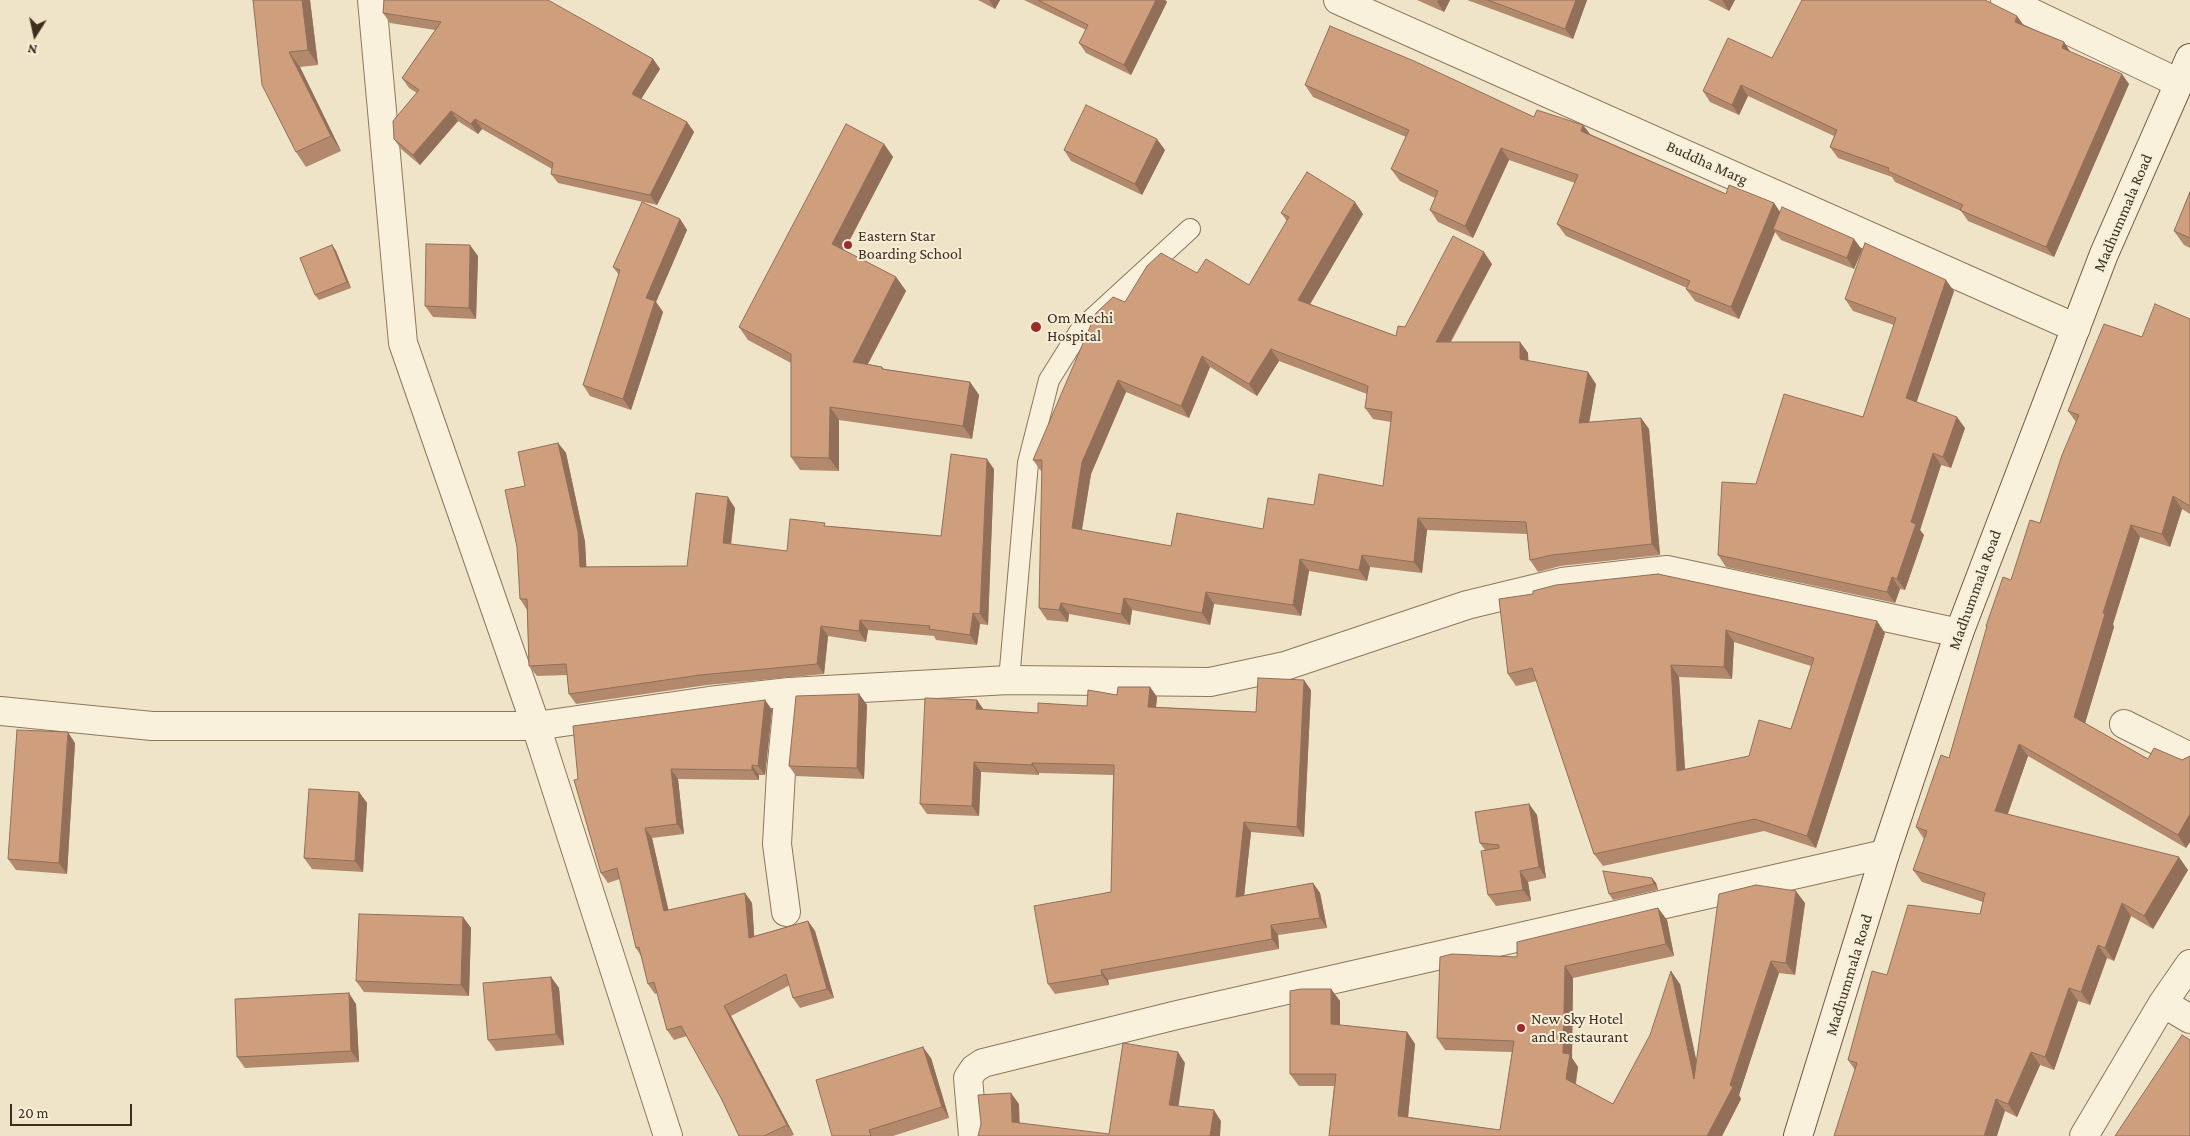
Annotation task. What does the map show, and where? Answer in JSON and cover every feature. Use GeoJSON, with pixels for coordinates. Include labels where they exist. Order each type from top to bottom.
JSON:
{"type":"FeatureCollection","features":[{"type":"Feature","properties":{"kind":"street"},"geometry":{"type":"LineString","coordinates":[[372,0],[403,343],[536,726],[668,1136]]}},
{"type":"Feature","properties":{"kind":"street","name":"Buddha Marg"},"geometry":{"type":"LineString","coordinates":[[1338,0],[2076,328]]}},
{"type":"Feature","properties":{"kind":"street"},"geometry":{"type":"LineString","coordinates":[[2005,0],[2179,83]]}},
{"type":"Feature","properties":{"kind":"street","name":"Madhummala Road"},"geometry":{"type":"LineString","coordinates":[[1798,1136],[1885,854],[1959,633],[2104,254],[2190,58]]}},
{"type":"Feature","properties":{"kind":"street"},"geometry":{"type":"LineString","coordinates":[[0,711],[152,726],[536,726],[709,701],[789,692],[1009,680],[1210,682],[1285,666],[1467,605],[1524,591],[1562,582],[1667,570],[1959,633]]}},
{"type":"Feature","properties":{"kind":"street"},"geometry":{"type":"LineString","coordinates":[[786,912],[777,844],[781,772],[789,692]]}},
{"type":"Feature","properties":{"kind":"street"},"geometry":{"type":"LineString","coordinates":[[2124,724],[2190,757]]}},
{"type":"Feature","properties":{"kind":"street"},"geometry":{"type":"LineString","coordinates":[[973,1136],[968,1078],[974,1068],[983,1063],[1177,1015],[1885,854]]}},
{"type":"Feature","properties":{"kind":"street"},"geometry":{"type":"LineString","coordinates":[[2084,1136],[2163,1003],[2190,964]]}},
{"type":"Feature","properties":{"kind":"street"},"geometry":{"type":"LineString","coordinates":[[2163,1003],[2190,1019]]}},
{"type":"Feature","properties":{"kind":"lane"},"geometry":{"type":"LineString","coordinates":[[1009,680],[1028,463],[1049,380],[1081,328],[1190,229]]}},
{"type":"Feature","properties":{"kind":"building"},"geometry":{"type":"Polygon","coordinates":[[[253,0],[302,0],[308,50],[289,52],[331,136],[296,152],[262,85],[253,0]]]}},
{"type":"Feature","properties":{"kind":"building"},"geometry":{"type":"Polygon","coordinates":[[[384,0],[548,0],[653,59],[632,94],[687,122],[650,195],[551,174],[553,163],[475,119],[471,124],[451,111],[413,155],[394,139],[393,121],[419,90],[402,78],[441,22],[383,13],[384,0]]]}},
{"type":"Feature","properties":{"kind":"building"},"geometry":{"type":"Polygon","coordinates":[[[1038,0],[1156,0],[1124,65],[1079,43],[1088,25],[1038,0]]]}},
{"type":"Feature","properties":{"kind":"building"},"geometry":{"type":"Polygon","coordinates":[[[1488,0],[1576,0],[1565,29],[1488,0]]]}},
{"type":"Feature","properties":{"kind":"building"},"geometry":{"type":"Polygon","coordinates":[[[1802,0],[1985,0],[2017,16],[2015,22],[2064,42],[2062,48],[2122,74],[2046,247],[1960,210],[1963,205],[1888,171],[1889,168],[1830,147],[1837,130],[1741,85],[1732,105],[1703,91],[1728,38],[1772,58],[1802,0]]]}},
{"type":"Feature","properties":{"kind":"building"},"geometry":{"type":"Polygon","coordinates":[[[1330,26],[1414,61],[1534,117],[1537,110],[1583,125],[1581,131],[1726,194],[1729,185],[1774,203],[1731,307],[1686,289],[1690,281],[1557,224],[1578,175],[1501,148],[1465,226],[1430,210],[1438,191],[1391,169],[1409,130],[1305,85],[1330,26]]]}},
{"type":"Feature","properties":{"kind":"building"},"geometry":{"type":"Polygon","coordinates":[[[1086,105],[1157,139],[1135,184],[1064,150],[1086,105]]]}},
{"type":"Feature","properties":{"kind":"building"},"geometry":{"type":"Polygon","coordinates":[[[846,124],[884,144],[832,244],[896,277],[853,362],[882,367],[882,369],[970,382],[963,426],[830,407],[829,458],[791,457],[791,354],[739,327],[846,124]]]}},
{"type":"Feature","properties":{"kind":"building"},"geometry":{"type":"Polygon","coordinates":[[[1307,172],[1355,202],[1298,300],[1396,336],[1398,326],[1405,327],[1453,236],[1484,252],[1436,342],[1520,342],[1520,359],[1588,372],[1579,423],[1641,418],[1652,544],[1552,555],[1530,560],[1526,522],[1418,518],[1414,562],[1362,555],[1359,570],[1300,559],[1293,605],[1206,592],[1202,613],[1124,598],[1121,614],[1061,603],[1059,610],[1039,608],[1042,460],[1033,460],[1096,313],[1113,297],[1125,302],[1147,266],[1161,253],[1197,273],[1206,259],[1249,285],[1289,217],[1281,213],[1307,172]],[[1271,349],[1249,384],[1202,356],[1181,406],[1118,380],[1082,462],[1072,528],[1171,546],[1177,513],[1263,529],[1268,498],[1314,505],[1319,474],[1383,486],[1392,412],[1365,408],[1368,386],[1271,349]]]}},
{"type":"Feature","properties":{"kind":"building"},"geometry":{"type":"Polygon","coordinates":[[[2190,192],[2190,238],[2174,231],[2190,192]]]}},
{"type":"Feature","properties":{"kind":"building"},"geometry":{"type":"Polygon","coordinates":[[[642,202],[680,219],[646,298],[655,301],[623,399],[583,385],[620,270],[613,267],[642,202]]]}},
{"type":"Feature","properties":{"kind":"building"},"geometry":{"type":"Polygon","coordinates":[[[1782,207],[1854,239],[1847,258],[1773,229],[1782,207]]]}},
{"type":"Feature","properties":{"kind":"building"},"geometry":{"type":"Polygon","coordinates":[[[1865,243],[1946,280],[1906,398],[1957,417],[1943,457],[1933,453],[1911,522],[1916,524],[1897,579],[1892,577],[1887,592],[1718,555],[1722,482],[1756,484],[1784,394],[1863,417],[1896,318],[1845,299],[1865,243]]]}},
{"type":"Feature","properties":{"kind":"building"},"geometry":{"type":"Polygon","coordinates":[[[426,244],[470,245],[469,308],[425,306],[426,244]]]}},
{"type":"Feature","properties":{"kind":"building"},"geometry":{"type":"Polygon","coordinates":[[[332,245],[347,282],[315,295],[300,258],[332,245]]]}},
{"type":"Feature","properties":{"kind":"building"},"geometry":{"type":"Polygon","coordinates":[[[2155,304],[2190,319],[2190,506],[2173,496],[2162,534],[2131,525],[2103,613],[2105,614],[2074,717],[2148,759],[2154,748],[2182,760],[2190,756],[2190,814],[2178,835],[2019,744],[1995,811],[2179,857],[2144,916],[2122,903],[2105,948],[2098,945],[2081,992],[2069,988],[2045,1057],[2031,1052],[2008,1104],[1996,1099],[1984,1136],[1834,1136],[1857,1063],[1848,1060],[1872,971],[1887,975],[1908,905],[1980,914],[1985,893],[1913,870],[1927,831],[1916,827],[1941,755],[1949,758],[1986,626],[2003,577],[2011,580],[2030,520],[2040,523],[2062,455],[2079,415],[2068,411],[2104,324],[2142,337],[2155,304]]]}},
{"type":"Feature","properties":{"kind":"building"},"geometry":{"type":"Polygon","coordinates":[[[558,443],[578,532],[580,567],[687,566],[696,493],[728,497],[723,543],[787,551],[790,519],[825,523],[824,526],[941,536],[951,454],[987,459],[980,614],[973,613],[970,635],[929,629],[930,626],[860,620],[859,631],[821,626],[817,664],[700,675],[569,694],[566,664],[529,666],[527,599],[520,599],[517,547],[505,490],[525,486],[518,452],[558,443]]]}},
{"type":"Feature","properties":{"kind":"building"},"geometry":{"type":"Polygon","coordinates":[[[1658,574],[1877,621],[1807,836],[1755,819],[1594,854],[1532,668],[1508,674],[1499,599],[1533,594],[1533,591],[1556,585],[1658,574]],[[1726,630],[1724,667],[1671,665],[1677,771],[1749,756],[1759,720],[1791,729],[1814,658],[1726,630]]]}},
{"type":"Feature","properties":{"kind":"building"},"geometry":{"type":"Polygon","coordinates":[[[1258,678],[1304,680],[1297,827],[1244,822],[1236,897],[1313,883],[1320,918],[1271,925],[1272,939],[1101,970],[1102,975],[1048,984],[1034,906],[1111,892],[1114,765],[1032,763],[1032,765],[974,762],[972,806],[920,804],[925,698],[977,700],[976,709],[1038,713],[1038,703],[1087,706],[1088,690],[1117,695],[1118,687],[1150,687],[1148,707],[1256,712],[1258,678]]]}},
{"type":"Feature","properties":{"kind":"building"},"geometry":{"type":"Polygon","coordinates":[[[859,694],[857,768],[789,766],[796,696],[859,694]]]}},
{"type":"Feature","properties":{"kind":"building"},"geometry":{"type":"Polygon","coordinates":[[[765,700],[758,766],[752,765],[752,770],[671,769],[677,824],[645,828],[664,911],[745,893],[749,938],[808,921],[827,989],[793,998],[786,974],[724,1006],[787,1125],[764,1136],[739,1136],[721,1098],[681,1026],[667,1030],[654,982],[648,984],[639,947],[636,948],[617,868],[601,873],[574,780],[578,779],[573,726],[765,700]]]}},
{"type":"Feature","properties":{"kind":"building"},"geometry":{"type":"Polygon","coordinates":[[[17,730],[68,732],[59,863],[8,859],[17,730]]]}},
{"type":"Feature","properties":{"kind":"building"},"geometry":{"type":"Polygon","coordinates":[[[309,789],[359,792],[355,861],[304,858],[309,789]]]}},
{"type":"Feature","properties":{"kind":"building"},"geometry":{"type":"Polygon","coordinates":[[[1529,804],[1539,867],[1520,871],[1523,890],[1488,895],[1481,851],[1499,848],[1499,845],[1480,843],[1475,812],[1529,804]]]}},
{"type":"Feature","properties":{"kind":"building"},"geometry":{"type":"Polygon","coordinates":[[[1603,871],[1652,878],[1654,884],[1609,894],[1603,871]]]}},
{"type":"Feature","properties":{"kind":"building"},"geometry":{"type":"Polygon","coordinates":[[[1756,885],[1796,891],[1786,963],[1771,961],[1730,1085],[1733,1087],[1707,1136],[1329,1136],[1336,1074],[1290,1074],[1290,991],[1331,989],[1331,1024],[1407,1032],[1398,1116],[1500,1130],[1514,1041],[1437,1038],[1440,957],[1452,954],[1517,957],[1517,942],[1658,908],[1666,944],[1565,966],[1563,1053],[1570,1054],[1566,1079],[1613,1104],[1650,1035],[1671,971],[1694,1079],[1719,894],[1756,885]]]}},
{"type":"Feature","properties":{"kind":"building"},"geometry":{"type":"Polygon","coordinates":[[[359,914],[463,917],[461,985],[356,981],[359,914]]]}},
{"type":"Feature","properties":{"kind":"building"},"geometry":{"type":"Polygon","coordinates":[[[551,977],[556,1034],[488,1040],[483,983],[551,977]]]}},
{"type":"Feature","properties":{"kind":"building"},"geometry":{"type":"Polygon","coordinates":[[[349,993],[351,1051],[237,1057],[235,999],[349,993]]]}},
{"type":"Feature","properties":{"kind":"building"},"geometry":{"type":"Polygon","coordinates":[[[2182,1035],[2190,1040],[2190,1136],[2115,1136],[2182,1035]]]}},
{"type":"Feature","properties":{"kind":"building"},"geometry":{"type":"Polygon","coordinates":[[[1123,1043],[1178,1052],[1169,1105],[1214,1110],[1210,1136],[978,1136],[981,1124],[978,1095],[1011,1093],[1012,1122],[1109,1134],[1123,1043]]]}},
{"type":"Feature","properties":{"kind":"building"},"geometry":{"type":"Polygon","coordinates":[[[923,1047],[942,1107],[869,1130],[871,1136],[832,1136],[816,1080],[923,1047]]]}},
{"type":"Feature","properties":{"kind":"place","name":"Eastern Star Boarding School"},"geometry":{"type":"Point","coordinates":[848,245]}},
{"type":"Feature","properties":{"kind":"place","name":"Om Mechi Hospital"},"geometry":{"type":"Point","coordinates":[1036,327]}},
{"type":"Feature","properties":{"kind":"place","name":"New Sky Hotel and Restaurant"},"geometry":{"type":"Point","coordinates":[1521,1028]}}]}
